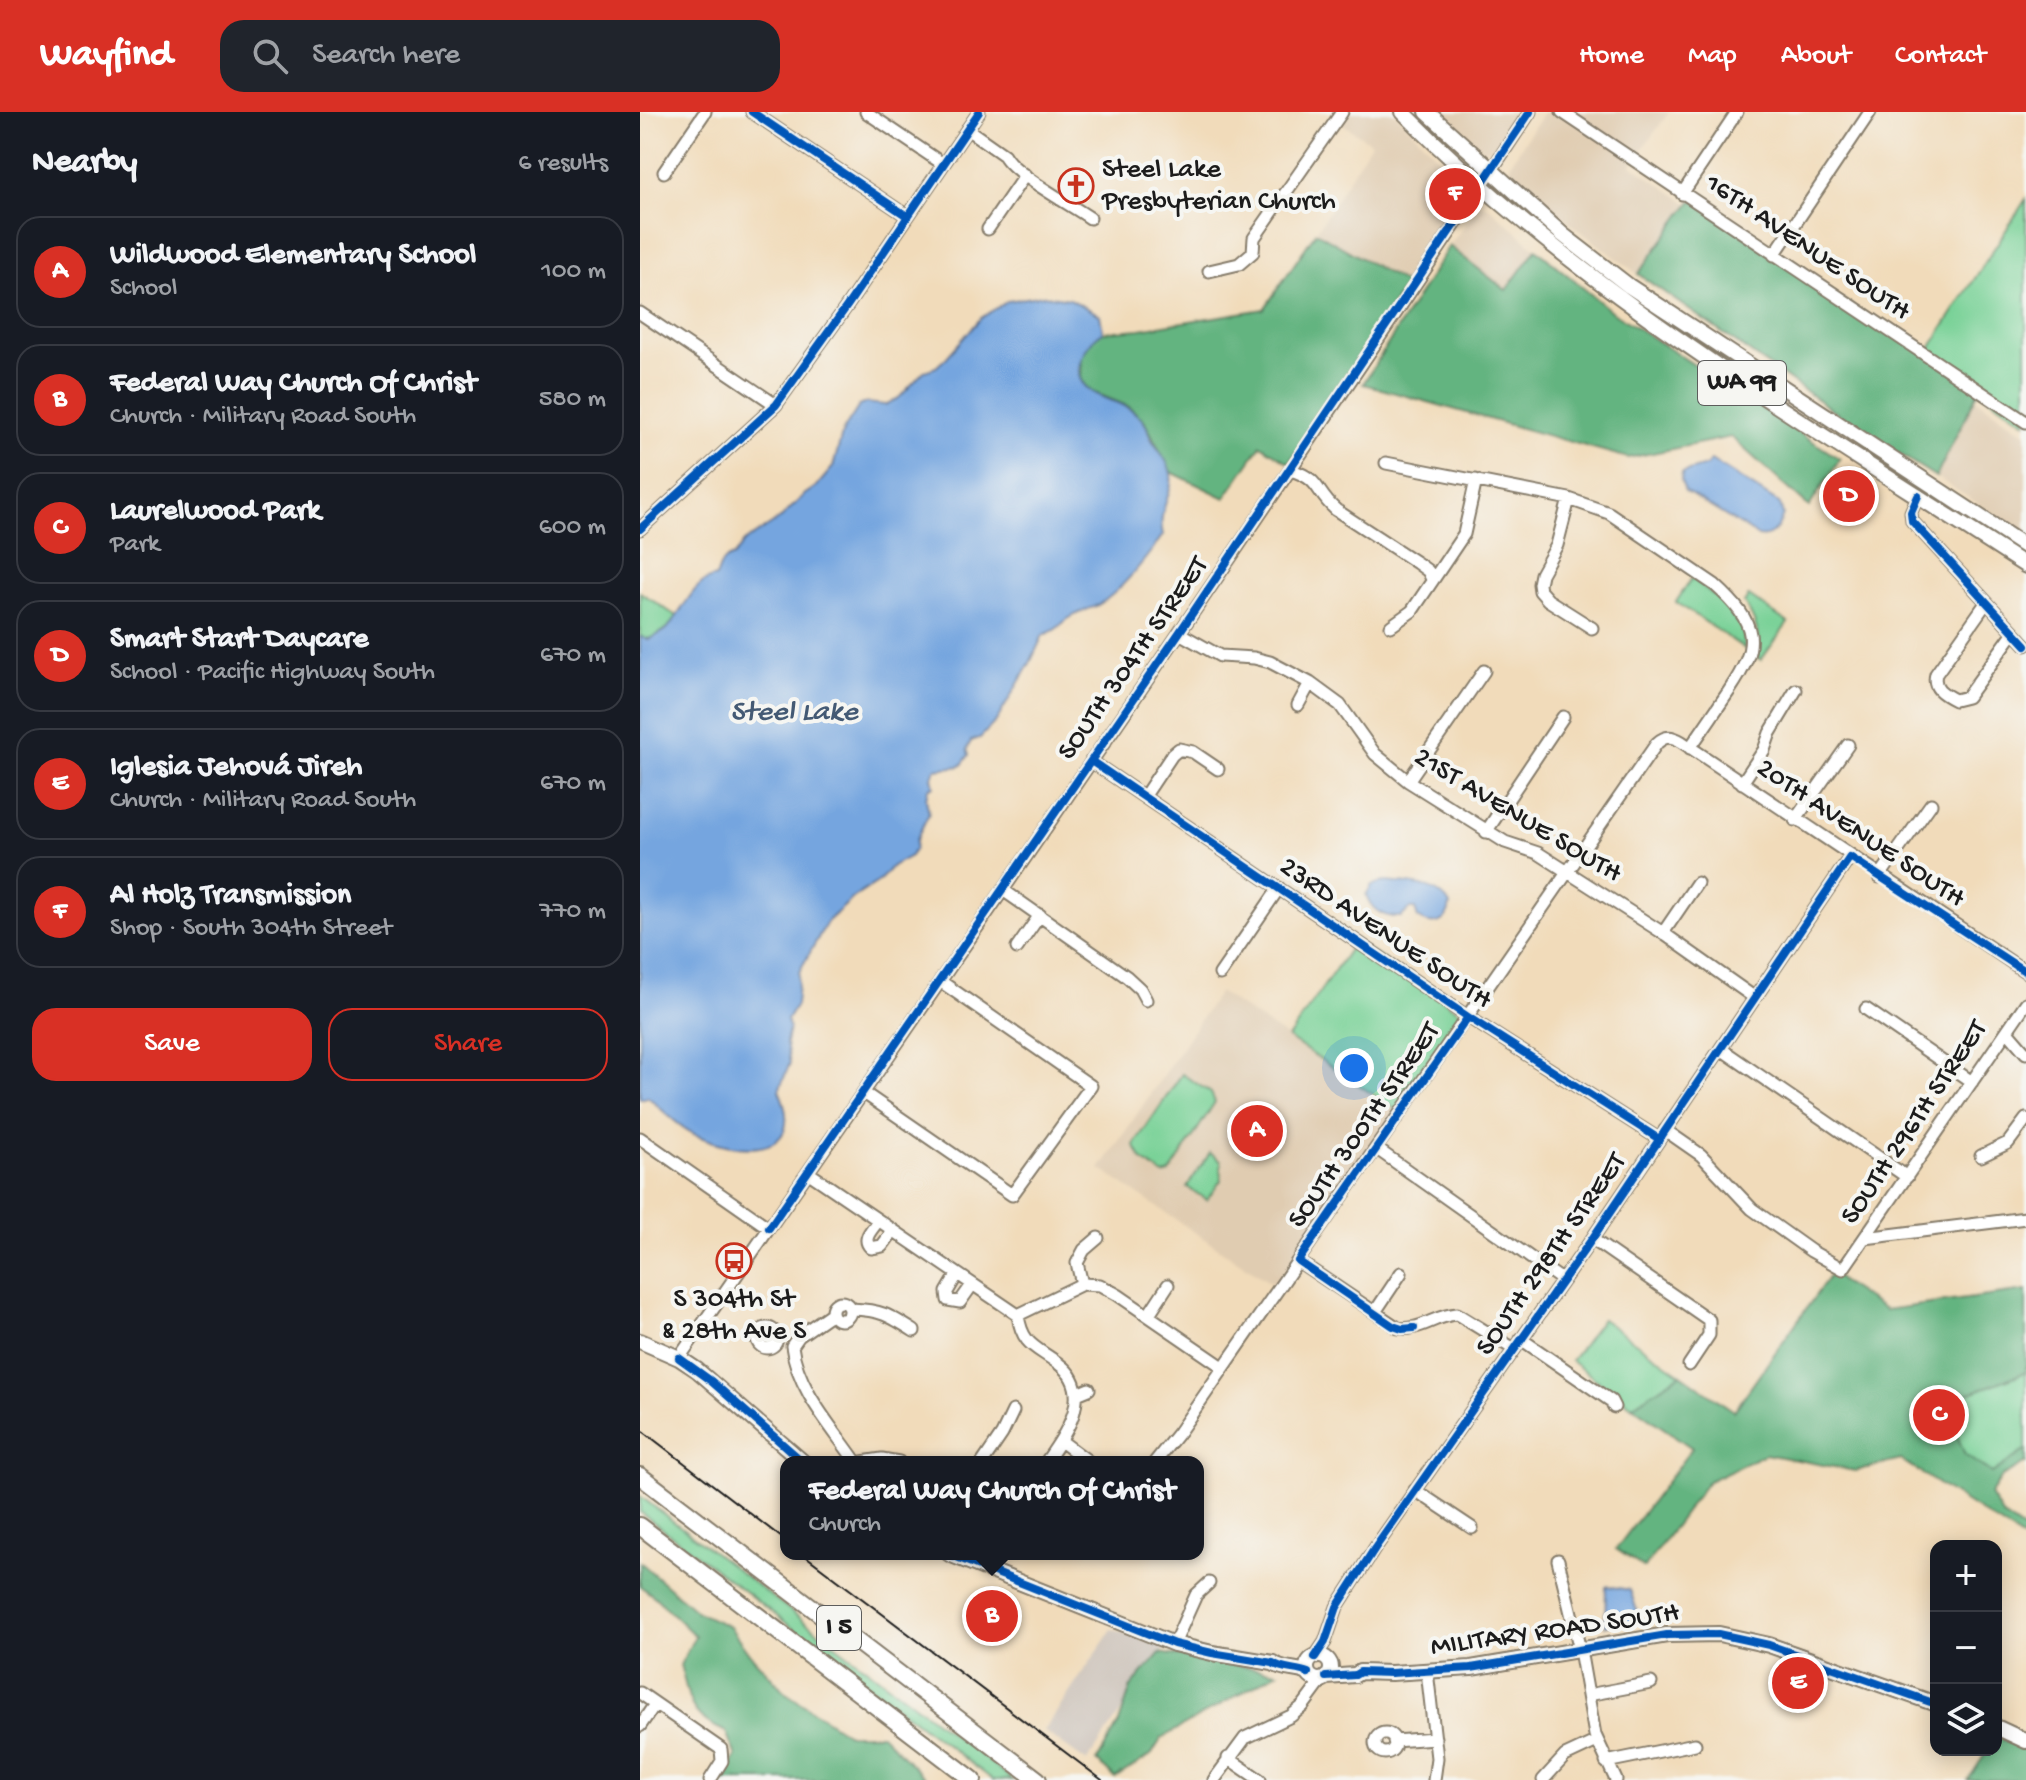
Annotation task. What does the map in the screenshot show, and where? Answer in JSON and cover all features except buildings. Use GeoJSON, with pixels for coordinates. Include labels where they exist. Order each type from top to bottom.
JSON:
{"type":"FeatureCollection","features":[{"type":"Feature","properties":{"kind":"highway","name":"I 5"},"geometry":{"type":"LineString","coordinates":[[640,1476],[1038,1780]]}},
{"type":"Feature","properties":{"kind":"highway","name":"I 5"},"geometry":{"type":"LineString","coordinates":[[640,1526],[973,1780]]}},
{"type":"Feature","properties":{"kind":"main road","name":"WA 99"},"geometry":{"type":"LineString","coordinates":[[1403,112],[1481,186],[1571,261],[1645,317],[2026,566]]}},
{"type":"Feature","properties":{"kind":"main road","name":"WA 99"},"geometry":{"type":"LineString","coordinates":[[1427,112],[1563,235],[1629,286],[2026,547]]}},
{"type":"Feature","properties":{"kind":"main road"},"geometry":{"type":"LineString","coordinates":[[1918,496],[1929,494],[1959,513],[1974,520],[1984,520]]}},
{"type":"Feature","properties":{"kind":"main road"},"geometry":{"type":"LineString","coordinates":[[640,1341],[679,1358],[711,1381],[796,1456]]}},
{"type":"Feature","properties":{"kind":"main road","name":"MILITARY ROAD SOUTH"},"geometry":{"type":"LineString","coordinates":[[979,1560],[1174,1644],[1273,1663],[1279,1660],[1298,1661],[1334,1675],[1471,1668],[1667,1635],[1700,1634],[1731,1636],[1806,1657],[1930,1702]]}},
{"type":"Feature","properties":{"kind":"main road"},"geometry":{"type":"LineString","coordinates":[[2002,1730],[2026,1741]]}},
{"type":"Feature","properties":{"kind":"street"},"geometry":{"type":"LineString","coordinates":[[664,172],[705,112]]}},
{"type":"Feature","properties":{"kind":"street"},"geometry":{"type":"LineString","coordinates":[[752,112],[907,216]]}},
{"type":"Feature","properties":{"kind":"street"},"geometry":{"type":"LineString","coordinates":[[866,112],[943,164]]}},
{"type":"Feature","properties":{"kind":"street"},"geometry":{"type":"LineString","coordinates":[[640,529],[776,405],[979,112]]}},
{"type":"Feature","properties":{"kind":"street"},"geometry":{"type":"LineString","coordinates":[[1209,271],[1239,264],[1253,252],[1254,238],[1342,112]]}},
{"type":"Feature","properties":{"kind":"street","name":"SOUTH 304TH STREET"},"geometry":{"type":"LineString","coordinates":[[679,1358],[1291,470],[1530,112]]}},
{"type":"Feature","properties":{"kind":"street","name":"16TH AVENUE SOUTH"},"geometry":{"type":"LineString","coordinates":[[1562,112],[2026,422]]}},
{"type":"Feature","properties":{"kind":"street"},"geometry":{"type":"LineString","coordinates":[[1682,194],[1737,112]]}},
{"type":"Feature","properties":{"kind":"street"},"geometry":{"type":"LineString","coordinates":[[1774,255],[1870,112]]}},
{"type":"Feature","properties":{"kind":"street"},"geometry":{"type":"LineString","coordinates":[[967,129],[1004,155],[1025,175],[1090,218]]}},
{"type":"Feature","properties":{"kind":"street"},"geometry":{"type":"LineString","coordinates":[[988,229],[1025,175]]}},
{"type":"Feature","properties":{"kind":"street"},"geometry":{"type":"LineString","coordinates":[[640,313],[776,405]]}},
{"type":"Feature","properties":{"kind":"street"},"geometry":{"type":"LineString","coordinates":[[1386,463],[1569,499],[1609,513],[1729,597],[1749,629],[1752,646],[1745,667],[1690,748]]}},
{"type":"Feature","properties":{"kind":"street"},"geometry":{"type":"LineString","coordinates":[[1291,470],[1309,476],[1326,502],[1417,563],[1428,571],[1432,579]]}},
{"type":"Feature","properties":{"kind":"street"},"geometry":{"type":"LineString","coordinates":[[1391,626],[1412,611],[1464,534],[1476,480]]}},
{"type":"Feature","properties":{"kind":"street"},"geometry":{"type":"LineString","coordinates":[[1918,496],[1911,512],[1912,521],[2026,645]]}},
{"type":"Feature","properties":{"kind":"street"},"geometry":{"type":"LineString","coordinates":[[1569,499],[1557,545],[1539,584],[1548,600],[1592,628]]}},
{"type":"Feature","properties":{"kind":"street"},"geometry":{"type":"LineString","coordinates":[[1986,603],[1936,674],[1938,689],[1955,700],[1967,697],[2014,632]]}},
{"type":"Feature","properties":{"kind":"street","name":"21ST AVENUE SOUTH"},"geometry":{"type":"LineString","coordinates":[[1179,633],[1213,654],[1270,662],[1310,683],[1340,705],[1375,754],[1408,781],[1486,832],[1505,842],[1528,848],[1566,871],[1663,933],[1755,998]]}},
{"type":"Feature","properties":{"kind":"street"},"geometry":{"type":"LineString","coordinates":[[1408,781],[1484,671]]}},
{"type":"Feature","properties":{"kind":"street"},"geometry":{"type":"LineString","coordinates":[[1298,705],[1310,683]]}},
{"type":"Feature","properties":{"kind":"street"},"geometry":{"type":"LineString","coordinates":[[1742,783],[1764,750],[1770,733],[1796,690]]}},
{"type":"Feature","properties":{"kind":"street"},"geometry":{"type":"LineString","coordinates":[[1486,832],[1563,717]]}},
{"type":"Feature","properties":{"kind":"street","name":"20TH AVENUE SOUTH"},"geometry":{"type":"LineString","coordinates":[[1667,737],[1690,748],[1879,877],[2026,972]]}},
{"type":"Feature","properties":{"kind":"street","name":"SOUTH 300TH STREET"},"geometry":{"type":"LineString","coordinates":[[1160,1456],[1377,1149],[1566,871],[1657,743],[1667,737]]}},
{"type":"Feature","properties":{"kind":"street"},"geometry":{"type":"LineString","coordinates":[[1795,820],[1848,745]]}},
{"type":"Feature","properties":{"kind":"street"},"geometry":{"type":"LineString","coordinates":[[1144,797],[1179,749],[1193,752],[1218,769]]}},
{"type":"Feature","properties":{"kind":"street","name":"23RD AVENUE SOUTH"},"geometry":{"type":"LineString","coordinates":[[1091,761],[1468,1017],[1662,1135],[1701,1155],[1752,1209],[1811,1251],[1843,1269]]}},
{"type":"Feature","properties":{"kind":"street"},"geometry":{"type":"LineString","coordinates":[[1879,877],[1931,804]]}},
{"type":"Feature","properties":{"kind":"street","name":"SOUTH 298TH STREET"},"geometry":{"type":"LineString","coordinates":[[1319,1668],[1333,1617],[1345,1594],[1592,1239],[1850,857]]}},
{"type":"Feature","properties":{"kind":"street"},"geometry":{"type":"LineString","coordinates":[[1663,933],[1697,883]]}},
{"type":"Feature","properties":{"kind":"street"},"geometry":{"type":"LineString","coordinates":[[1220,974],[1279,888]]}},
{"type":"Feature","properties":{"kind":"street"},"geometry":{"type":"LineString","coordinates":[[1003,890],[1130,979],[1146,1000]]}},
{"type":"Feature","properties":{"kind":"street"},"geometry":{"type":"LineString","coordinates":[[1017,948],[1040,915]]}},
{"type":"Feature","properties":{"kind":"street"},"geometry":{"type":"LineString","coordinates":[[864,1093],[1012,1195],[1091,1086],[940,981]]}},
{"type":"Feature","properties":{"kind":"street","name":"SOUTH 296TH STREET"},"geometry":{"type":"LineString","coordinates":[[1843,1269],[2026,1003]]}},
{"type":"Feature","properties":{"kind":"street"},"geometry":{"type":"LineString","coordinates":[[1866,1009],[1972,1082]]}},
{"type":"Feature","properties":{"kind":"street"},"geometry":{"type":"LineString","coordinates":[[2007,1031],[2026,1053]]}},
{"type":"Feature","properties":{"kind":"street"},"geometry":{"type":"LineString","coordinates":[[1721,1049],[1907,1177]]}},
{"type":"Feature","properties":{"kind":"street"},"geometry":{"type":"LineString","coordinates":[[1981,1156],[2008,1143],[2026,1119]]}},
{"type":"Feature","properties":{"kind":"street"},"geometry":{"type":"LineString","coordinates":[[640,1138],[769,1228]]}},
{"type":"Feature","properties":{"kind":"street"},"geometry":{"type":"LineString","coordinates":[[1377,1149],[1562,1280]]}},
{"type":"Feature","properties":{"kind":"street"},"geometry":{"type":"LineString","coordinates":[[809,1173],[1018,1315],[1023,1336],[1029,1344],[1062,1366],[1074,1381],[1077,1394],[1073,1418],[1050,1456]]}},
{"type":"Feature","properties":{"kind":"street"},"geometry":{"type":"LineString","coordinates":[[1865,1238],[2026,1218]]}},
{"type":"Feature","properties":{"kind":"street"},"geometry":{"type":"LineString","coordinates":[[878,1221],[867,1238],[871,1248],[882,1246],[893,1231]]}},
{"type":"Feature","properties":{"kind":"street"},"geometry":{"type":"LineString","coordinates":[[1082,1284],[1077,1263],[1084,1250],[1098,1238]]}},
{"type":"Feature","properties":{"kind":"street"},"geometry":{"type":"LineString","coordinates":[[1592,1239],[1700,1311],[1711,1324],[1709,1335],[1689,1365]]}},
{"type":"Feature","properties":{"kind":"street"},"geometry":{"type":"LineString","coordinates":[[1298,1261],[1398,1328],[1414,1328],[1437,1317],[1457,1314],[1468,1318],[1611,1401],[1614,1407]]}},
{"type":"Feature","properties":{"kind":"street"},"geometry":{"type":"LineString","coordinates":[[1375,1312],[1401,1273]]}},
{"type":"Feature","properties":{"kind":"street"},"geometry":{"type":"LineString","coordinates":[[957,1275],[946,1296],[952,1303],[960,1302],[972,1285]]}},
{"type":"Feature","properties":{"kind":"street"},"geometry":{"type":"LineString","coordinates":[[1018,1315],[1082,1284],[1104,1287],[1149,1314],[1223,1367]]}},
{"type":"Feature","properties":{"kind":"street"},"geometry":{"type":"LineString","coordinates":[[1149,1314],[1168,1285]]}},
{"type":"Feature","properties":{"kind":"street"},"geometry":{"type":"LineString","coordinates":[[852,1456],[809,1392],[795,1363],[792,1346],[799,1336],[832,1313],[835,1304],[841,1301],[851,1309],[876,1309],[886,1313],[914,1331]]}},
{"type":"Feature","properties":{"kind":"street"},"geometry":{"type":"LineString","coordinates":[[776,1341],[792,1346]]}},
{"type":"Feature","properties":{"kind":"street"},"geometry":{"type":"LineString","coordinates":[[1077,1394],[1089,1389]]}},
{"type":"Feature","properties":{"kind":"street"},"geometry":{"type":"LineString","coordinates":[[987,1456],[1013,1411]]}},
{"type":"Feature","properties":{"kind":"street"},"geometry":{"type":"LineString","coordinates":[[1061,1441],[1081,1456]]}},
{"type":"Feature","properties":{"kind":"street"},"geometry":{"type":"LineString","coordinates":[[1415,1490],[1472,1528]]}},
{"type":"Feature","properties":{"kind":"street"},"geometry":{"type":"LineString","coordinates":[[1558,1560],[1580,1650],[1597,1741],[1616,1780]]}},
{"type":"Feature","properties":{"kind":"street"},"geometry":{"type":"LineString","coordinates":[[1174,1644],[1194,1600],[1209,1583]]}},
{"type":"Feature","properties":{"kind":"street"},"geometry":{"type":"LineString","coordinates":[[1214,1780],[1245,1738],[1291,1716],[1303,1706],[1313,1692],[1319,1668]]}},
{"type":"Feature","properties":{"kind":"street"},"geometry":{"type":"LineString","coordinates":[[1427,1671],[1437,1758],[1434,1780]]}},
{"type":"Feature","properties":{"kind":"street"},"geometry":{"type":"LineString","coordinates":[[1588,1695],[1651,1683]]}},
{"type":"Feature","properties":{"kind":"street"},"geometry":{"type":"LineString","coordinates":[[640,1693],[721,1749],[722,1761],[710,1780]]}},
{"type":"Feature","properties":{"kind":"street"},"geometry":{"type":"LineString","coordinates":[[640,1726],[655,1704]]}},
{"type":"Feature","properties":{"kind":"street"},"geometry":{"type":"LineString","coordinates":[[1394,1741],[1435,1738]]}},
{"type":"Feature","properties":{"kind":"street"},"geometry":{"type":"LineString","coordinates":[[1543,1780],[1565,1756],[1597,1741]]}},
{"type":"Feature","properties":{"kind":"street"},"geometry":{"type":"LineString","coordinates":[[1606,1762],[1695,1744]]}},
{"type":"Feature","properties":{"kind":"street"},"geometry":{"type":"LineString","coordinates":[[1228,1758],[1260,1780]]}},
{"type":"Feature","properties":{"kind":"shaded area"},"geometry":{"type":"Polygon","coordinates":[[[1342,112],[1393,112],[1466,185],[1466,194],[1406,284],[1316,232],[1371,143],[1337,120],[1342,112]]]}},
{"type":"Feature","properties":{"kind":"shaded area"},"geometry":{"type":"Polygon","coordinates":[[[1446,112],[1523,112],[1500,146],[1496,144],[1488,150],[1482,149],[1446,112]]]}},
{"type":"Feature","properties":{"kind":"shaded area"},"geometry":{"type":"Polygon","coordinates":[[[1544,112],[1669,112],[1631,165],[1689,204],[1638,274],[1572,225],[1510,171],[1510,164],[1544,112]]]}},
{"type":"Feature","properties":{"kind":"shaded area"},"geometry":{"type":"Polygon","coordinates":[[[1480,205],[1489,207],[1536,249],[1506,290],[1449,246],[1480,205]]]}},
{"type":"Feature","properties":{"kind":"shaded area"},"geometry":{"type":"Polygon","coordinates":[[[1975,398],[2026,434],[2026,534],[1936,477],[1975,398]]]}},
{"type":"Feature","properties":{"kind":"shaded area"},"geometry":{"type":"Polygon","coordinates":[[[1219,992],[1401,1113],[1278,1288],[1100,1169],[1219,992]]]}},
{"type":"Feature","properties":{"kind":"shaded area"},"geometry":{"type":"Polygon","coordinates":[[[1112,1629],[1165,1647],[1087,1762],[1044,1731],[1112,1629]]]}},
{"type":"Feature","properties":{"kind":"green space"},"geometry":{"type":"Polygon","coordinates":[[[2026,199],[2026,422],[1925,356],[2026,199]]]}},
{"type":"Feature","properties":{"kind":"green space"},"geometry":{"type":"Polygon","coordinates":[[[1692,200],[1979,390],[1936,477],[1861,430],[1638,274],[1692,200]]]}},
{"type":"Feature","properties":{"kind":"green space"},"geometry":{"type":"Polygon","coordinates":[[[1316,232],[1406,284],[1289,463],[1261,445],[1225,498],[1171,472],[1144,420],[1128,406],[1092,392],[1085,386],[1081,378],[1082,353],[1087,344],[1103,332],[1264,309],[1316,232]]]}},
{"type":"Feature","properties":{"kind":"green space"},"geometry":{"type":"Polygon","coordinates":[[[1449,246],[1506,290],[1536,249],[1611,311],[1840,459],[1809,507],[1731,437],[1628,458],[1363,384],[1449,246]]]}},
{"type":"Feature","properties":{"kind":"green space"},"geometry":{"type":"Polygon","coordinates":[[[1692,578],[1723,603],[1735,621],[1738,620],[1743,629],[1745,649],[1676,602],[1692,578]]]}},
{"type":"Feature","properties":{"kind":"green space"},"geometry":{"type":"Polygon","coordinates":[[[640,592],[676,616],[661,633],[649,639],[640,637],[640,592]]]}},
{"type":"Feature","properties":{"kind":"green space"},"geometry":{"type":"Polygon","coordinates":[[[1749,596],[1788,623],[1761,660],[1757,657],[1756,628],[1744,603],[1749,596]]]}},
{"type":"Feature","properties":{"kind":"green space"},"geometry":{"type":"Polygon","coordinates":[[[1355,941],[1468,1017],[1401,1113],[1288,1038],[1355,941]]]}},
{"type":"Feature","properties":{"kind":"green space"},"geometry":{"type":"Polygon","coordinates":[[[1182,1074],[1211,1093],[1215,1102],[1170,1173],[1164,1175],[1142,1160],[1134,1145],[1182,1074]]]}},
{"type":"Feature","properties":{"kind":"green space"},"geometry":{"type":"Polygon","coordinates":[[[1210,1153],[1221,1161],[1221,1180],[1207,1200],[1187,1187],[1210,1153]]]}},
{"type":"Feature","properties":{"kind":"green space"},"geometry":{"type":"Polygon","coordinates":[[[1832,1272],[1885,1310],[2026,1291],[2026,1372],[1944,1403],[1965,1455],[1992,1473],[2026,1450],[2026,1463],[2002,1477],[1990,1495],[2003,1516],[2026,1532],[2026,1541],[1901,1460],[1855,1471],[1765,1454],[1708,1481],[1644,1568],[1616,1549],[1692,1448],[1632,1406],[1681,1374],[1734,1411],[1832,1272]]]}},
{"type":"Feature","properties":{"kind":"green space"},"geometry":{"type":"Polygon","coordinates":[[[2026,1298],[2026,1461],[2006,1467],[1973,1498],[1880,1310],[1904,1315],[2026,1298]]]}},
{"type":"Feature","properties":{"kind":"green space"},"geometry":{"type":"Polygon","coordinates":[[[1602,1319],[1681,1374],[1632,1406],[1571,1361],[1602,1319]]]}},
{"type":"Feature","properties":{"kind":"green space"},"geometry":{"type":"Polygon","coordinates":[[[640,1496],[1013,1780],[993,1780],[640,1512],[640,1496]]]}},
{"type":"Feature","properties":{"kind":"green space"},"geometry":{"type":"Polygon","coordinates":[[[640,1562],[697,1612],[730,1627],[786,1693],[848,1734],[881,1734],[927,1780],[722,1780],[736,1756],[726,1732],[704,1720],[692,1706],[680,1665],[695,1636],[640,1586],[640,1562]]]}},
{"type":"Feature","properties":{"kind":"green space"},"geometry":{"type":"Polygon","coordinates":[[[1160,1653],[1278,1672],[1162,1738],[1151,1755],[1115,1778],[1097,1761],[1119,1723],[1131,1687],[1160,1653]]]}},
{"type":"Feature","properties":{"kind":"green space"},"geometry":{"type":"Polygon","coordinates":[[[2002,1739],[2026,1750],[2026,1780],[1968,1780],[1984,1756],[2002,1756],[2002,1739]]]}},
{"type":"Feature","properties":{"kind":"water","name":"Steel Lake"},"geometry":{"type":"Polygon","coordinates":[[[1043,295],[1070,299],[1100,315],[1103,332],[1085,352],[1079,369],[1080,377],[1092,392],[1127,407],[1140,417],[1166,461],[1171,485],[1162,516],[1163,535],[1116,592],[1043,635],[997,720],[980,738],[971,741],[967,749],[969,755],[961,766],[935,769],[932,777],[934,786],[928,789],[926,799],[929,813],[910,856],[892,866],[879,881],[853,898],[827,922],[799,972],[796,1005],[787,1020],[786,1043],[790,1063],[779,1090],[786,1113],[785,1130],[776,1141],[763,1146],[728,1146],[709,1140],[680,1125],[648,1097],[640,1099],[640,637],[649,639],[667,629],[695,589],[716,577],[723,561],[734,556],[744,542],[781,518],[817,486],[833,467],[843,431],[859,406],[866,403],[885,405],[899,398],[924,371],[936,367],[946,358],[981,318],[1008,301],[1043,295]]]}},
{"type":"Feature","properties":{"kind":"water"},"geometry":{"type":"Polygon","coordinates":[[[1711,460],[1780,504],[1783,515],[1774,531],[1767,536],[1758,536],[1685,491],[1682,473],[1706,466],[1711,460]]]}},
{"type":"Feature","properties":{"kind":"water"},"geometry":{"type":"Polygon","coordinates":[[[1385,882],[1413,884],[1438,892],[1450,905],[1449,911],[1443,920],[1434,923],[1418,918],[1415,909],[1410,909],[1401,917],[1379,912],[1366,895],[1372,885],[1385,882]]]}},
{"type":"Feature","properties":{"kind":"water"},"geometry":{"type":"Polygon","coordinates":[[[1606,1586],[1630,1590],[1640,1620],[1605,1626],[1606,1586]]]}},
{"type":"Feature","properties":{"kind":"tram line"},"geometry":{"type":"LineString","coordinates":[[640,1429],[780,1536]]}},
{"type":"Feature","properties":{"kind":"tram line"},"geometry":{"type":"LineString","coordinates":[[811,1560],[1102,1780]]}},
{"type":"Feature","properties":{"kind":"cycle path"},"geometry":{"type":"LineString","coordinates":[[752,112],[907,216]]}},
{"type":"Feature","properties":{"kind":"cycle path"},"geometry":{"type":"LineString","coordinates":[[640,529],[776,405],[979,112]]}},
{"type":"Feature","properties":{"kind":"cycle path"},"geometry":{"type":"LineString","coordinates":[[769,1228],[1179,633],[1530,112]]}},
{"type":"Feature","properties":{"kind":"cycle path"},"geometry":{"type":"LineString","coordinates":[[1918,496],[1911,512],[1912,521],[2026,645]]}},
{"type":"Feature","properties":{"kind":"cycle path"},"geometry":{"type":"LineString","coordinates":[[1091,761],[1468,1017],[1659,1139]]}},
{"type":"Feature","properties":{"kind":"cycle path"},"geometry":{"type":"LineString","coordinates":[[1315,1657],[1325,1642],[1337,1607],[1375,1548],[1592,1239],[1850,857],[2026,972]]}},
{"type":"Feature","properties":{"kind":"cycle path"},"geometry":{"type":"LineString","coordinates":[[1414,1328],[1393,1326],[1298,1261],[1468,1017]]}},
{"type":"Feature","properties":{"kind":"cycle path"},"geometry":{"type":"LineString","coordinates":[[679,1358],[711,1381],[796,1456]]}},
{"type":"Feature","properties":{"kind":"cycle path"},"geometry":{"type":"LineString","coordinates":[[964,1560],[1174,1644],[1308,1673]]}},
{"type":"Feature","properties":{"kind":"cycle path"},"geometry":{"type":"LineString","coordinates":[[1326,1677],[1360,1672],[1471,1668],[1667,1635],[1719,1634],[1769,1645],[1930,1702]]}},
{"type":"Feature","properties":{"kind":"place","name":"Steel Lake Presbyterian Church"},"geometry":{"type":"Point","coordinates":[1076,186]}},
{"type":"Feature","properties":{"kind":"place","name":"Al Holz Transmission"},"geometry":{"type":"Point","coordinates":[1455,194]}},
{"type":"Feature","properties":{"kind":"place","name":"Smart Start Daycare"},"geometry":{"type":"Point","coordinates":[1849,496]}},
{"type":"Feature","properties":{"kind":"place","name":"Wildwood Elementary School"},"geometry":{"type":"Point","coordinates":[1257,1131]}},
{"type":"Feature","properties":{"kind":"place","name":"S 304th St & 28th Ave S"},"geometry":{"type":"Point","coordinates":[734,1261]}},
{"type":"Feature","properties":{"kind":"place","name":"Laurelwood Park"},"geometry":{"type":"Point","coordinates":[1939,1415]}},
{"type":"Feature","properties":{"kind":"place","name":"Federal Way Church Of Christ"},"geometry":{"type":"Point","coordinates":[992,1616]}},
{"type":"Feature","properties":{"kind":"place","name":"Iglesia Jehová Jireh"},"geometry":{"type":"Point","coordinates":[1798,1683]}}]}
